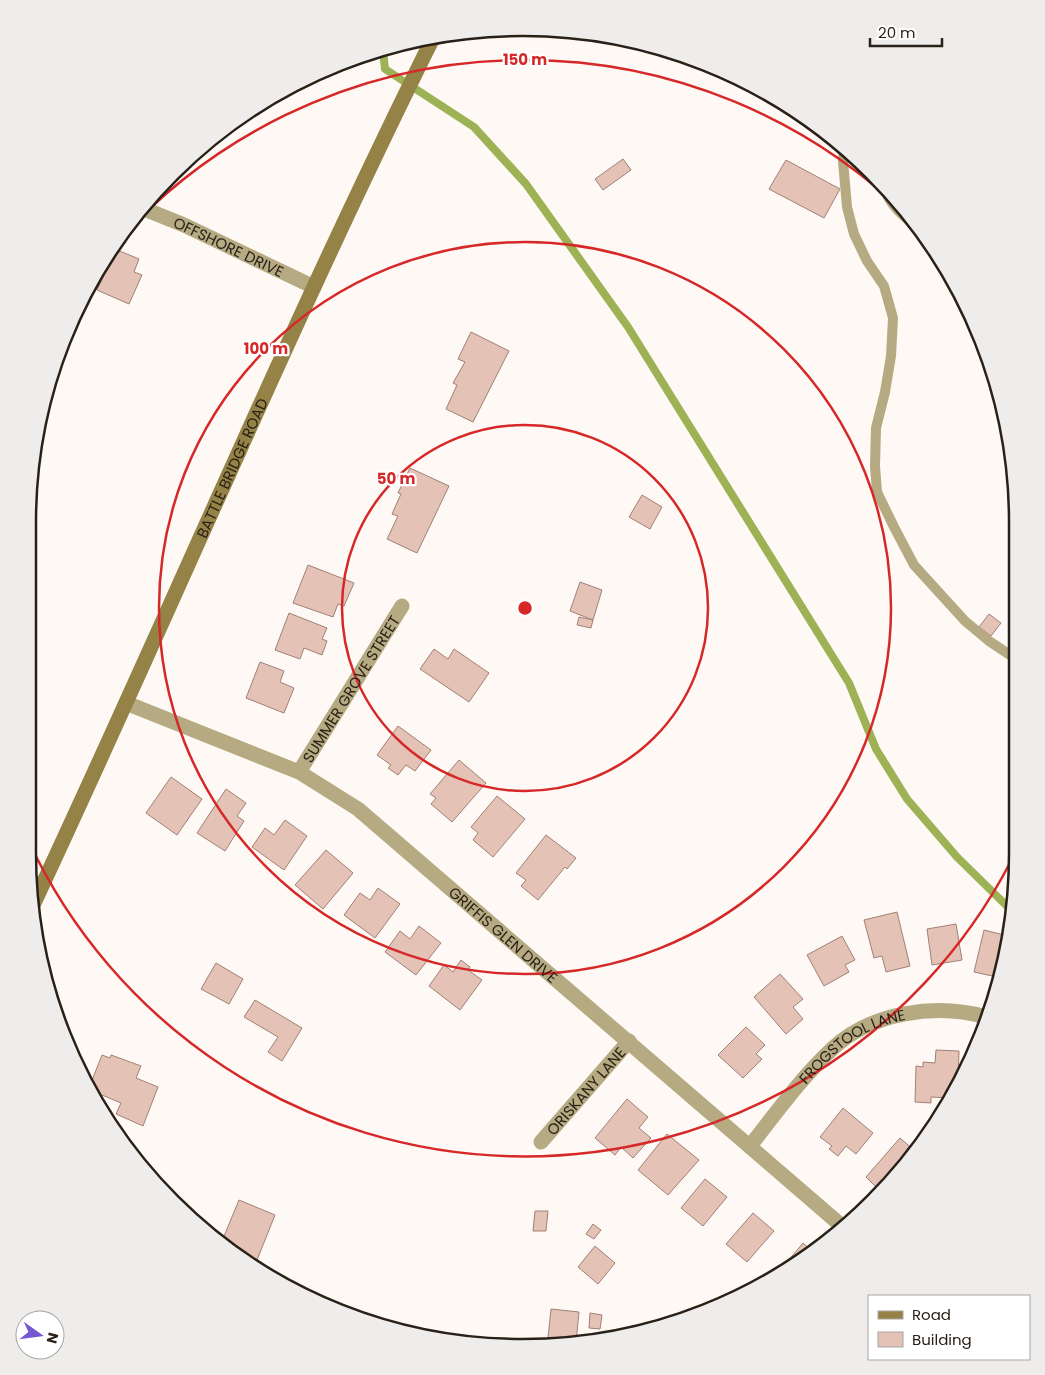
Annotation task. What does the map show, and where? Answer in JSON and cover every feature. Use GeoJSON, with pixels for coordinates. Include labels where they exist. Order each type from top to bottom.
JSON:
{"type":"FeatureCollection","features":[{"type":"Feature","properties":{"kind":"street","name":"BATTLE BRIDGE ROAD"},"geometry":{"type":"LineString","coordinates":[[38,895],[314,287],[429,46]]}},
{"type":"Feature","properties":{"kind":"street","name":"OFFSHORE DRIVE"},"geometry":{"type":"LineString","coordinates":[[149,211],[184,225],[314,287]]}},
{"type":"Feature","properties":{"kind":"street","name":"SUMMER GROVE STREET"},"geometry":{"type":"LineString","coordinates":[[298,772],[402,606]]}},
{"type":"Feature","properties":{"kind":"street","name":"GRIFFIS GLEN DRIVE"},"geometry":{"type":"LineString","coordinates":[[126,703],[298,772],[358,809],[630,1041],[838,1222]]}},
{"type":"Feature","properties":{"kind":"street","name":"FROGSTOOL LANE"},"geometry":{"type":"LineString","coordinates":[[750,1146],[826,1054],[860,1029],[893,1016],[932,1011],[966,1012],[980,1016]]}},
{"type":"Feature","properties":{"kind":"street","name":"ORISKANY LANE"},"geometry":{"type":"LineString","coordinates":[[541,1142],[630,1041]]}},
{"type":"Feature","properties":{"kind":"lane"},"geometry":{"type":"LineString","coordinates":[[843,157],[847,207],[854,234],[867,260],[884,286],[894,318],[892,356],[886,392],[876,428],[874,466],[877,492],[914,565],[965,622],[1009,654]]}},
{"type":"Feature","properties":{"kind":"building"},"geometry":{"type":"Polygon","coordinates":[[[623,159],[631,170],[603,190],[595,179],[623,159]]]}},
{"type":"Feature","properties":{"kind":"building"},"geometry":{"type":"Polygon","coordinates":[[[786,160],[840,189],[824,218],[769,189],[786,160]]]}},
{"type":"Feature","properties":{"kind":"building"},"geometry":{"type":"Polygon","coordinates":[[[119,251],[139,259],[134,272],[142,275],[129,304],[97,290],[104,275],[119,251]]]}},
{"type":"Feature","properties":{"kind":"building"},"geometry":{"type":"Polygon","coordinates":[[[471,332],[509,351],[473,422],[446,409],[457,385],[453,383],[465,362],[458,359],[471,332]]]}},
{"type":"Feature","properties":{"kind":"building"},"geometry":{"type":"Polygon","coordinates":[[[410,468],[449,486],[417,553],[387,539],[398,516],[392,514],[401,494],[398,493],[410,468]]]}},
{"type":"Feature","properties":{"kind":"building"},"geometry":{"type":"Polygon","coordinates":[[[642,495],[662,507],[650,529],[629,517],[642,495]]]}},
{"type":"Feature","properties":{"kind":"building"},"geometry":{"type":"Polygon","coordinates":[[[308,565],[354,583],[344,606],[338,604],[333,617],[293,603],[308,565]]]}},
{"type":"Feature","properties":{"kind":"building"},"geometry":{"type":"Polygon","coordinates":[[[580,582],[602,590],[593,620],[570,611],[580,582]]]}},
{"type":"Feature","properties":{"kind":"building"},"geometry":{"type":"Polygon","coordinates":[[[289,613],[327,628],[322,639],[327,641],[322,655],[304,648],[300,659],[275,650],[289,613]]]}},
{"type":"Feature","properties":{"kind":"building"},"geometry":{"type":"Polygon","coordinates":[[[989,614],[1001,623],[991,636],[979,627],[989,614]]]}},
{"type":"Feature","properties":{"kind":"building"},"geometry":{"type":"Polygon","coordinates":[[[579,617],[593,620],[591,628],[577,625],[579,617]]]}},
{"type":"Feature","properties":{"kind":"building"},"geometry":{"type":"Polygon","coordinates":[[[434,649],[448,659],[454,649],[489,673],[469,702],[420,669],[434,649]]]}},
{"type":"Feature","properties":{"kind":"building"},"geometry":{"type":"Polygon","coordinates":[[[260,662],[284,671],[280,682],[294,688],[284,713],[246,698],[260,662]]]}},
{"type":"Feature","properties":{"kind":"building"},"geometry":{"type":"Polygon","coordinates":[[[398,726],[431,750],[415,771],[406,765],[398,775],[388,768],[391,765],[377,755],[398,726]]]}},
{"type":"Feature","properties":{"kind":"building"},"geometry":{"type":"Polygon","coordinates":[[[459,760],[486,783],[452,822],[431,804],[436,798],[430,794],[459,760]]]}},
{"type":"Feature","properties":{"kind":"building"},"geometry":{"type":"Polygon","coordinates":[[[171,777],[202,799],[177,835],[146,813],[171,777]]]}},
{"type":"Feature","properties":{"kind":"building"},"geometry":{"type":"Polygon","coordinates":[[[226,789],[246,803],[237,816],[244,821],[225,851],[197,833],[226,789]]]}},
{"type":"Feature","properties":{"kind":"building"},"geometry":{"type":"Polygon","coordinates":[[[497,796],[525,819],[493,857],[473,840],[478,833],[471,827],[497,796]]]}},
{"type":"Feature","properties":{"kind":"building"},"geometry":{"type":"Polygon","coordinates":[[[285,820],[307,836],[284,870],[252,847],[265,828],[274,835],[285,820]]]}},
{"type":"Feature","properties":{"kind":"building"},"geometry":{"type":"Polygon","coordinates":[[[546,835],[576,858],[567,869],[565,867],[538,900],[521,886],[526,880],[516,873],[546,835]]]}},
{"type":"Feature","properties":{"kind":"building"},"geometry":{"type":"Polygon","coordinates":[[[326,850],[353,873],[323,909],[295,885],[326,850]]]}},
{"type":"Feature","properties":{"kind":"building"},"geometry":{"type":"Polygon","coordinates":[[[378,888],[400,904],[375,938],[344,915],[360,893],[370,900],[378,888]]]}},
{"type":"Feature","properties":{"kind":"building"},"geometry":{"type":"Polygon","coordinates":[[[897,912],[910,966],[886,972],[882,956],[874,958],[864,920],[897,912]]]}},
{"type":"Feature","properties":{"kind":"building"},"geometry":{"type":"Polygon","coordinates":[[[956,924],[962,960],[932,965],[927,929],[956,924]]]}},
{"type":"Feature","properties":{"kind":"building"},"geometry":{"type":"Polygon","coordinates":[[[419,926],[441,943],[416,975],[385,952],[400,931],[410,939],[419,926]]]}},
{"type":"Feature","properties":{"kind":"building"},"geometry":{"type":"Polygon","coordinates":[[[984,930],[1001,934],[992,976],[974,972],[984,930]]]}},
{"type":"Feature","properties":{"kind":"building"},"geometry":{"type":"Polygon","coordinates":[[[842,936],[855,960],[845,965],[849,972],[824,986],[807,955],[842,936]]]}},
{"type":"Feature","properties":{"kind":"building"},"geometry":{"type":"Polygon","coordinates":[[[461,960],[470,967],[468,970],[482,980],[460,1010],[429,986],[444,965],[453,972],[461,960]]]}},
{"type":"Feature","properties":{"kind":"building"},"geometry":{"type":"Polygon","coordinates":[[[216,963],[243,979],[229,1004],[201,989],[216,963]]]}},
{"type":"Feature","properties":{"kind":"building"},"geometry":{"type":"Polygon","coordinates":[[[780,974],[803,999],[793,1007],[803,1019],[786,1034],[754,997],[780,974]]]}},
{"type":"Feature","properties":{"kind":"building"},"geometry":{"type":"Polygon","coordinates":[[[255,1000],[302,1028],[282,1061],[268,1052],[278,1037],[244,1017],[255,1000]]]}},
{"type":"Feature","properties":{"kind":"building"},"geometry":{"type":"Polygon","coordinates":[[[746,1027],[765,1045],[756,1054],[762,1059],[743,1078],[718,1055],[746,1027]]]}},
{"type":"Feature","properties":{"kind":"building"},"geometry":{"type":"Polygon","coordinates":[[[936,1050],[959,1051],[958,1069],[943,1098],[931,1097],[931,1103],[915,1102],[916,1066],[923,1067],[923,1062],[935,1063],[936,1050]]]}},
{"type":"Feature","properties":{"kind":"building"},"geometry":{"type":"Polygon","coordinates":[[[102,1055],[110,1058],[111,1055],[141,1066],[136,1078],[158,1087],[143,1126],[116,1114],[121,1103],[102,1095],[101,1097],[92,1080],[102,1055]]]}},
{"type":"Feature","properties":{"kind":"building"},"geometry":{"type":"Polygon","coordinates":[[[627,1099],[648,1117],[639,1128],[651,1138],[633,1158],[621,1147],[615,1155],[595,1138],[627,1099]]]}},
{"type":"Feature","properties":{"kind":"building"},"geometry":{"type":"Polygon","coordinates":[[[843,1108],[873,1133],[856,1154],[846,1146],[838,1156],[829,1149],[832,1146],[820,1137],[843,1108]]]}},
{"type":"Feature","properties":{"kind":"building"},"geometry":{"type":"Polygon","coordinates":[[[667,1134],[699,1160],[668,1195],[638,1170],[667,1134]]]}},
{"type":"Feature","properties":{"kind":"building"},"geometry":{"type":"Polygon","coordinates":[[[900,1138],[910,1147],[875,1186],[866,1177],[900,1138]]]}},
{"type":"Feature","properties":{"kind":"building"},"geometry":{"type":"Polygon","coordinates":[[[705,1179],[727,1197],[703,1226],[681,1208],[705,1179]]]}},
{"type":"Feature","properties":{"kind":"building"},"geometry":{"type":"Polygon","coordinates":[[[239,1200],[275,1215],[257,1260],[224,1236],[239,1200]]]}},
{"type":"Feature","properties":{"kind":"building"},"geometry":{"type":"Polygon","coordinates":[[[535,1211],[548,1211],[546,1231],[533,1231],[535,1211]]]}},
{"type":"Feature","properties":{"kind":"building"},"geometry":{"type":"Polygon","coordinates":[[[753,1213],[774,1231],[747,1262],[726,1244],[753,1213]]]}},
{"type":"Feature","properties":{"kind":"building"},"geometry":{"type":"Polygon","coordinates":[[[593,1224],[601,1230],[594,1239],[586,1234],[593,1224]]]}},
{"type":"Feature","properties":{"kind":"building"},"geometry":{"type":"Polygon","coordinates":[[[803,1243],[807,1247],[793,1257],[789,1259],[803,1243]]]}},
{"type":"Feature","properties":{"kind":"building"},"geometry":{"type":"Polygon","coordinates":[[[595,1246],[615,1263],[598,1284],[578,1267],[595,1246]]]}},
{"type":"Feature","properties":{"kind":"building"},"geometry":{"type":"Polygon","coordinates":[[[551,1309],[579,1312],[577,1336],[548,1338],[551,1309]]]}},
{"type":"Feature","properties":{"kind":"building"},"geometry":{"type":"Polygon","coordinates":[[[590,1313],[602,1315],[600,1329],[589,1328],[590,1313]]]}},
{"type":"Feature","properties":{"kind":"waterway"},"geometry":{"type":"LineString","coordinates":[[384,57],[385,69],[474,127],[526,184],[628,327],[849,683],[876,749],[907,799],[957,857],[1006,905]]}}]}
